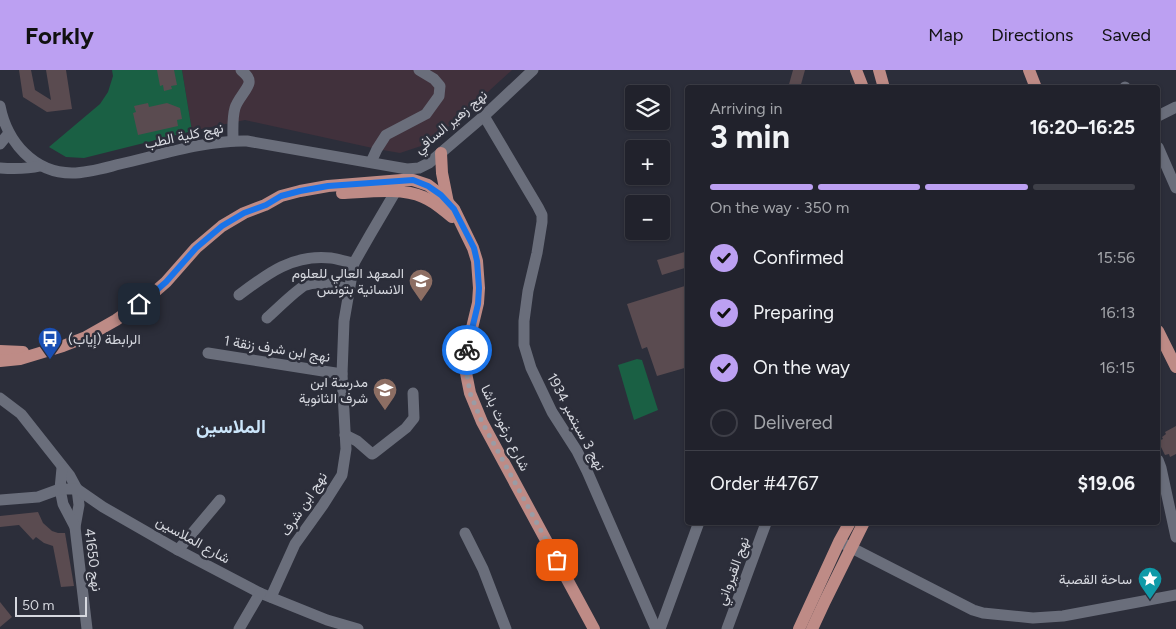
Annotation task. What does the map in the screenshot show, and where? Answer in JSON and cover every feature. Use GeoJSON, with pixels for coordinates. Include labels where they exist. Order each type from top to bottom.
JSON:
{"type":"FeatureCollection","features":[{"type":"Feature","properties":{"kind":"main road"},"geometry":{"type":"LineString","coordinates":[[856,70],[862,85]]}},
{"type":"Feature","properties":{"kind":"main road"},"geometry":{"type":"LineString","coordinates":[[864,70],[868,85]]}},
{"type":"Feature","properties":{"kind":"main road"},"geometry":{"type":"LineString","coordinates":[[879,70],[883,85]]}},
{"type":"Feature","properties":{"kind":"main road"},"geometry":{"type":"LineString","coordinates":[[884,70],[887,85]]}},
{"type":"Feature","properties":{"kind":"main road"},"geometry":{"type":"LineString","coordinates":[[1029,70],[1035,85]]}},
{"type":"Feature","properties":{"kind":"main road"},"geometry":{"type":"LineString","coordinates":[[440,153],[443,184],[448,203]]}},
{"type":"Feature","properties":{"kind":"main road"},"geometry":{"type":"LineString","coordinates":[[0,361],[20,359],[63,346],[86,337],[116,320],[166,282],[196,248],[217,230],[244,213],[266,205],[281,196],[328,186],[402,180]]}},
{"type":"Feature","properties":{"kind":"main road","name":"شارع درغوث باشا"},"geometry":{"type":"LineString","coordinates":[[402,180],[413,180],[428,186],[441,195],[454,209],[474,248],[479,274],[478,304],[466,353],[470,393],[482,422],[594,629]]}},
{"type":"Feature","properties":{"kind":"main road","name":"شارع درغوث باشا"},"geometry":{"type":"LineString","coordinates":[[402,180],[411,192],[435,203],[462,225]]}},
{"type":"Feature","properties":{"kind":"main road"},"geometry":{"type":"LineString","coordinates":[[1160,338],[1176,367]]}},
{"type":"Feature","properties":{"kind":"main road"},"geometry":{"type":"LineString","coordinates":[[0,352],[43,352]]}},
{"type":"Feature","properties":{"kind":"main road"},"geometry":{"type":"LineString","coordinates":[[812,629],[845,544],[849,525]]}},
{"type":"Feature","properties":{"kind":"main road"},"geometry":{"type":"LineString","coordinates":[[799,629],[845,544],[861,525]]}},
{"type":"Feature","properties":{"kind":"street"},"geometry":{"type":"LineString","coordinates":[[233,141],[234,108],[250,81],[241,70]]}},
{"type":"Feature","properties":{"kind":"street"},"geometry":{"type":"LineString","coordinates":[[371,162],[376,149],[386,135],[426,114],[439,96],[440,86],[434,79],[418,70]]}},
{"type":"Feature","properties":{"kind":"street","name":"نهج زهير السافي"},"geometry":{"type":"LineString","coordinates":[[402,180],[440,153],[484,116],[533,70]]}},
{"type":"Feature","properties":{"kind":"street","name":"نهج كلية الطب"},"geometry":{"type":"LineString","coordinates":[[0,106],[9,133],[17,146],[28,158],[40,166],[54,171],[72,173],[94,171],[210,143],[247,141],[371,162],[402,180]]}},
{"type":"Feature","properties":{"kind":"street"},"geometry":{"type":"LineString","coordinates":[[1160,115],[1176,107]]}},
{"type":"Feature","properties":{"kind":"street","name":"نهج 3 سبتمبر 1934"},"geometry":{"type":"LineString","coordinates":[[484,116],[538,207],[542,217],[524,321],[524,345],[531,368],[552,412],[587,471],[656,629]]}},
{"type":"Feature","properties":{"kind":"street"},"geometry":{"type":"LineString","coordinates":[[0,144],[9,133]]}},
{"type":"Feature","properties":{"kind":"street"},"geometry":{"type":"LineString","coordinates":[[1160,152],[1176,188]]}},
{"type":"Feature","properties":{"kind":"street"},"geometry":{"type":"LineString","coordinates":[[0,168],[12,169],[40,166]]}},
{"type":"Feature","properties":{"kind":"street","name":"نهج ابن شرف"},"geometry":{"type":"LineString","coordinates":[[239,629],[266,595],[295,544],[323,505],[342,474],[346,449],[342,374],[344,321],[354,263],[402,180]]}},
{"type":"Feature","properties":{"kind":"street"},"geometry":{"type":"LineString","coordinates":[[240,295],[270,273],[298,260],[332,258],[354,263]]}},
{"type":"Feature","properties":{"kind":"street"},"geometry":{"type":"LineString","coordinates":[[267,318],[304,285],[328,284],[349,289]]}},
{"type":"Feature","properties":{"kind":"street","name":"نهج ابن شرف زنقة 1"},"geometry":{"type":"LineString","coordinates":[[208,354],[342,374]]}},
{"type":"Feature","properties":{"kind":"street"},"geometry":{"type":"LineString","coordinates":[[345,436],[357,441],[372,454],[374,453],[406,428],[414,418],[413,393]]}},
{"type":"Feature","properties":{"kind":"street","name":"شارع الملاسين"},"geometry":{"type":"LineString","coordinates":[[0,398],[21,414],[78,489],[103,507],[178,550],[325,624],[358,629]]}},
{"type":"Feature","properties":{"kind":"street"},"geometry":{"type":"LineString","coordinates":[[1160,465],[1176,537]]}},
{"type":"Feature","properties":{"kind":"street","name":"نهج 41650"},"geometry":{"type":"LineString","coordinates":[[62,468],[60,489],[63,504],[75,527],[87,629]]}},
{"type":"Feature","properties":{"kind":"street"},"geometry":{"type":"LineString","coordinates":[[0,500],[38,496],[60,489],[78,489],[79,504],[75,527]]}},
{"type":"Feature","properties":{"kind":"street","name":"شارع الملاسين"},"geometry":{"type":"LineString","coordinates":[[38,496],[63,504],[103,507]]}},
{"type":"Feature","properties":{"kind":"street"},"geometry":{"type":"LineString","coordinates":[[178,550],[220,500]]}},
{"type":"Feature","properties":{"kind":"street"},"geometry":{"type":"LineString","coordinates":[[660,629],[698,525]]}},
{"type":"Feature","properties":{"kind":"street","name":"نهج القيرواني"},"geometry":{"type":"LineString","coordinates":[[728,629],[764,525]]}},
{"type":"Feature","properties":{"kind":"street"},"geometry":{"type":"LineString","coordinates":[[465,533],[483,569],[506,629]]}},
{"type":"Feature","properties":{"kind":"street"},"geometry":{"type":"LineString","coordinates":[[845,544],[973,610],[983,613],[1033,618],[1063,616],[1176,595]]}},
{"type":"Feature","properties":{"kind":"shaded area"},"geometry":{"type":"Polygon","coordinates":[[[182,70],[512,70],[455,122],[421,146],[400,153],[245,120],[192,131],[182,70]]]}},
{"type":"Feature","properties":{"kind":"green space"},"geometry":{"type":"Polygon","coordinates":[[[112,70],[182,70],[192,131],[84,158],[66,157],[49,147],[100,104],[108,92],[113,76],[112,70]]]}},
{"type":"Feature","properties":{"kind":"green space"},"geometry":{"type":"Polygon","coordinates":[[[637,359],[642,360],[658,410],[634,420],[618,365],[637,359]]]}},
{"type":"Feature","properties":{"kind":"building"},"geometry":{"type":"Polygon","coordinates":[[[19,70],[31,70],[35,90],[51,100],[46,70],[66,70],[72,109],[47,112],[23,97],[19,70]]]}},
{"type":"Feature","properties":{"kind":"building"},"geometry":{"type":"Polygon","coordinates":[[[157,70],[174,70],[177,85],[171,86],[172,89],[164,91],[163,85],[160,86],[157,70]]]}},
{"type":"Feature","properties":{"kind":"building"},"geometry":{"type":"Polygon","coordinates":[[[793,70],[805,70],[801,85],[789,85],[793,70]]]}},
{"type":"Feature","properties":{"kind":"building"},"geometry":{"type":"Polygon","coordinates":[[[148,103],[149,107],[167,103],[180,108],[182,119],[177,120],[178,126],[138,135],[133,113],[136,112],[134,106],[148,103]]]}},
{"type":"Feature","properties":{"kind":"building"},"geometry":{"type":"Polygon","coordinates":[[[685,252],[685,268],[662,275],[657,260],[685,252]]]}},
{"type":"Feature","properties":{"kind":"building"},"geometry":{"type":"Polygon","coordinates":[[[685,286],[685,368],[657,376],[647,347],[642,349],[627,304],[685,286]]]}},
{"type":"Feature","properties":{"kind":"building"},"geometry":{"type":"Polygon","coordinates":[[[1176,426],[1176,454],[1170,457],[1169,454],[1165,455],[1160,445],[1160,440],[1163,439],[1162,437],[1166,434],[1165,432],[1176,426]]]}},
{"type":"Feature","properties":{"kind":"building"},"geometry":{"type":"Polygon","coordinates":[[[38,512],[43,523],[52,531],[65,533],[74,586],[61,587],[53,546],[44,543],[36,537],[33,540],[19,525],[0,527],[0,516],[38,512]]]}},
{"type":"Feature","properties":{"kind":"building"},"geometry":{"type":"Polygon","coordinates":[[[0,602],[12,617],[0,627],[0,602]]]}},
{"type":"Feature","properties":{"kind":"way so far"},"geometry":{"type":"LineString","coordinates":[[467,350],[466,375],[470,393],[482,422],[557,560]]}},
{"type":"Feature","properties":{"kind":"place","name":"المعهد العالي للعلوم الانسانية بتونس"},"geometry":{"type":"Point","coordinates":[421,302]}},
{"type":"Feature","properties":{"kind":"place","name":"الرابطة (إياب)"},"geometry":{"type":"Point","coordinates":[50,360]}},
{"type":"Feature","properties":{"kind":"place","name":"مدرسة ابن شرف الثانوية"},"geometry":{"type":"Point","coordinates":[385,411]}},
{"type":"Feature","properties":{"kind":"place","name":"ساحة القصبة"},"geometry":{"type":"Point","coordinates":[1150,600]}},
{"type":"Feature","properties":{"kind":"district","name":"الملاسين"},"geometry":{"type":"Point","coordinates":[231,426]}},
{"type":"Feature","properties":{"kind":"route"},"geometry":{"type":"LineString","coordinates":[[139,304],[166,282],[211,234],[244,213],[266,205],[281,196],[328,186],[413,180],[428,186],[441,195],[454,209],[474,248],[479,274],[478,304],[467,350]]}}]}
